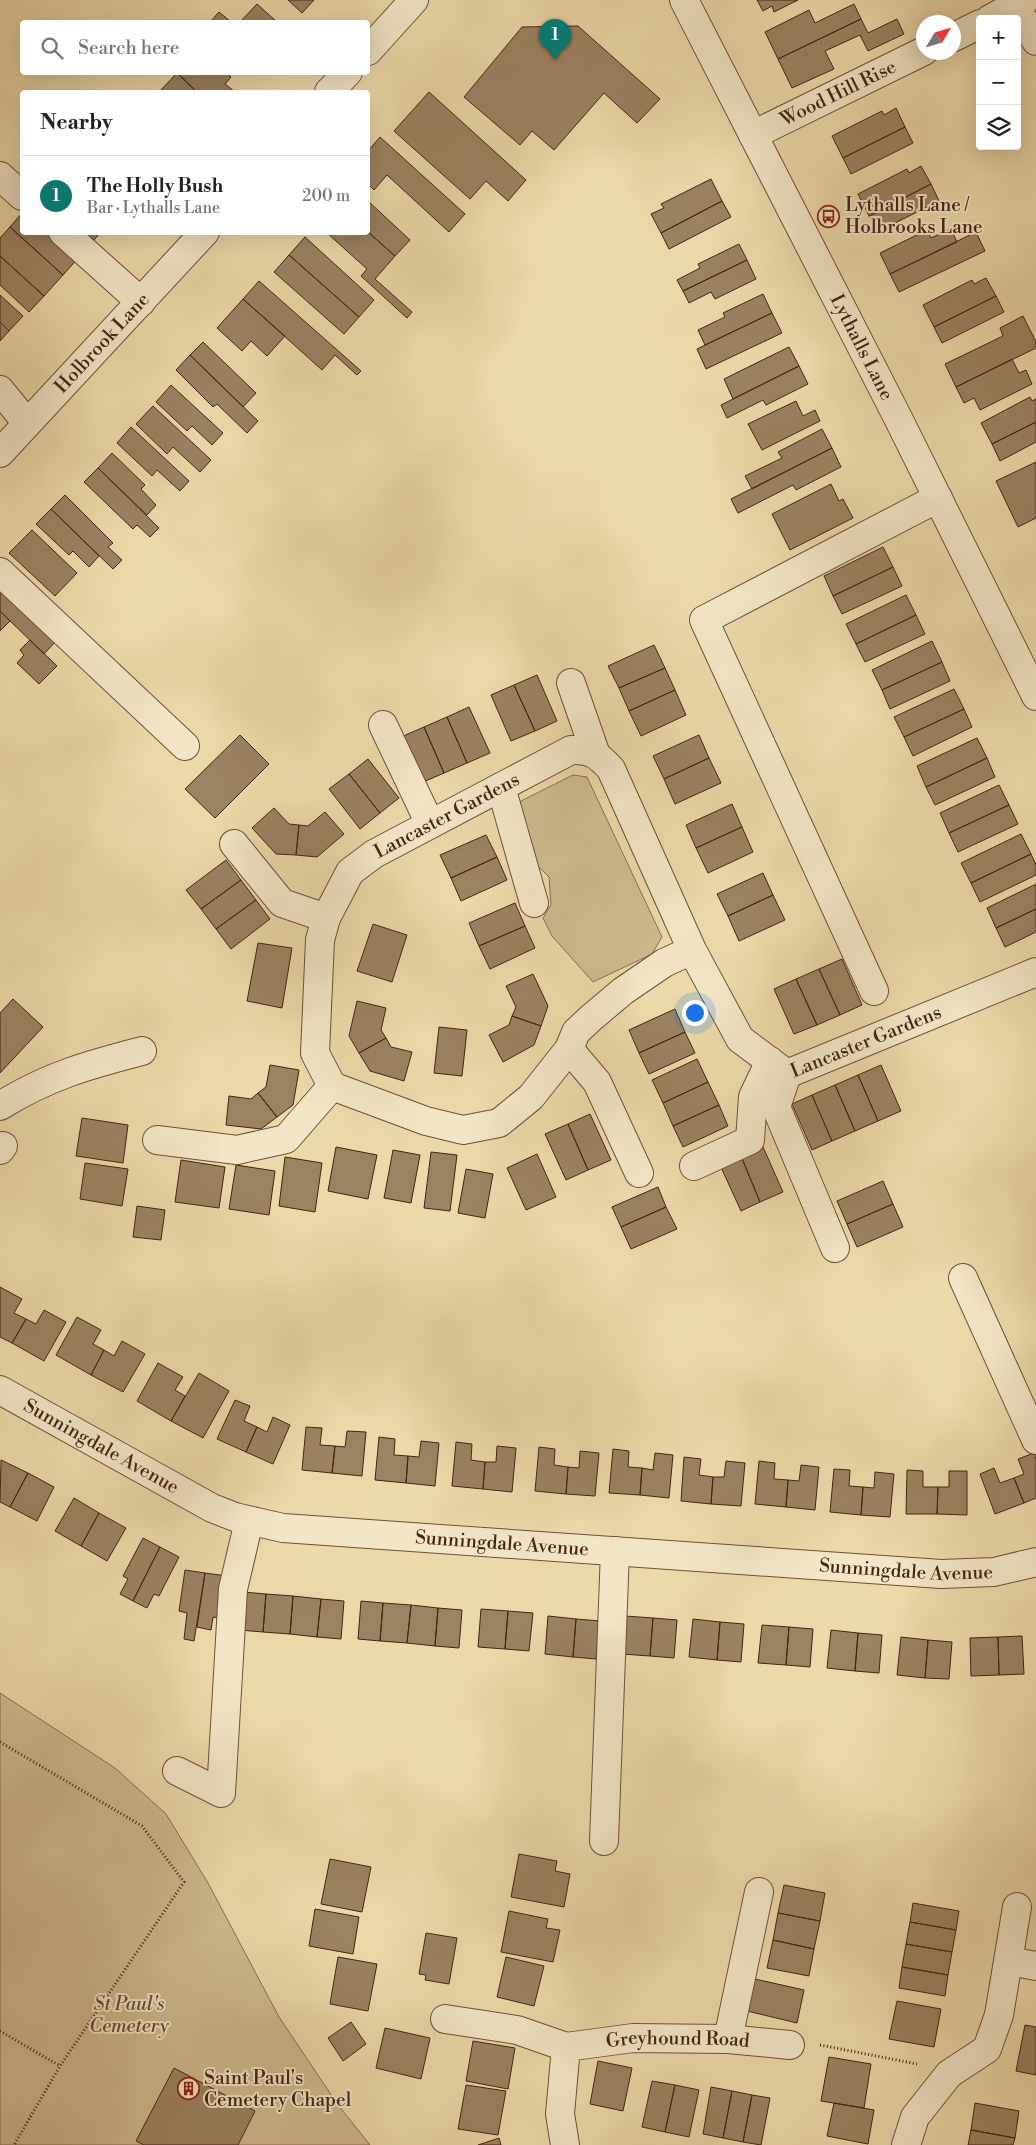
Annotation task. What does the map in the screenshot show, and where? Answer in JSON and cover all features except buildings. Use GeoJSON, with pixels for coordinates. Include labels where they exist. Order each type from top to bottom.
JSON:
{"type":"FeatureCollection","features":[{"type":"Feature","properties":{"kind":"street"},"geometry":{"type":"LineString","coordinates":[[370,49],[414,0]]}},
{"type":"Feature","properties":{"kind":"street","name":"Lythalls Lane"},"geometry":{"type":"LineString","coordinates":[[684,0],[1034,689]]}},
{"type":"Feature","properties":{"kind":"street"},"geometry":{"type":"LineString","coordinates":[[998,15],[1020,3],[1036,41]]}},
{"type":"Feature","properties":{"kind":"street"},"geometry":{"type":"LineString","coordinates":[[961,33],[976,26]]}},
{"type":"Feature","properties":{"kind":"street","name":"Wood Hill Rise"},"geometry":{"type":"LineString","coordinates":[[753,135],[916,55]]}},
{"type":"Feature","properties":{"kind":"street"},"geometry":{"type":"LineString","coordinates":[[331,90],[345,75]]}},
{"type":"Feature","properties":{"kind":"street"},"geometry":{"type":"LineString","coordinates":[[0,176],[20,194]]}},
{"type":"Feature","properties":{"kind":"street"},"geometry":{"type":"LineString","coordinates":[[66,235],[141,302]]}},
{"type":"Feature","properties":{"kind":"street","name":"Holbrook Lane"},"geometry":{"type":"LineString","coordinates":[[0,453],[202,235]]}},
{"type":"Feature","properties":{"kind":"street"},"geometry":{"type":"LineString","coordinates":[[0,390],[28,423]]}},
{"type":"Feature","properties":{"kind":"street"},"geometry":{"type":"LineString","coordinates":[[874,991],[704,620],[938,498]]}},
{"type":"Feature","properties":{"kind":"street"},"geometry":{"type":"LineString","coordinates":[[0,572],[185,746]]}},
{"type":"Feature","properties":{"kind":"street","name":"Lancaster Gardens"},"geometry":{"type":"LineString","coordinates":[[571,684],[595,752],[611,769],[692,950],[740,1039],[779,1067],[1036,972]]}},
{"type":"Feature","properties":{"kind":"street"},"geometry":{"type":"LineString","coordinates":[[383,725],[430,824]]}},
{"type":"Feature","properties":{"kind":"street","name":"Lancaster Gardens"},"geometry":{"type":"LineString","coordinates":[[332,1086],[315,1053],[320,940],[326,918],[350,872],[374,854],[571,750],[584,749],[595,752]]}},
{"type":"Feature","properties":{"kind":"street"},"geometry":{"type":"LineString","coordinates":[[501,787],[534,903]]}},
{"type":"Feature","properties":{"kind":"street"},"geometry":{"type":"LineString","coordinates":[[234,844],[282,903],[326,918]]}},
{"type":"Feature","properties":{"kind":"street"},"geometry":{"type":"LineString","coordinates":[[157,1140],[236,1150],[286,1139],[332,1086],[426,1121],[464,1130],[499,1123],[531,1096],[568,1049],[576,1032],[623,990],[664,963],[692,950]]}},
{"type":"Feature","properties":{"kind":"street"},"geometry":{"type":"LineString","coordinates":[[568,1049],[597,1082],[639,1173]]}},
{"type":"Feature","properties":{"kind":"street"},"geometry":{"type":"LineString","coordinates":[[0,1106],[32,1086],[83,1066],[142,1051]]}},
{"type":"Feature","properties":{"kind":"street"},"geometry":{"type":"LineString","coordinates":[[694,1166],[750,1140],[753,1097],[779,1067]]}},
{"type":"Feature","properties":{"kind":"street"},"geometry":{"type":"LineString","coordinates":[[779,1067],[776,1107],[835,1248]]}},
{"type":"Feature","properties":{"kind":"street"},"geometry":{"type":"LineString","coordinates":[[963,1278],[1036,1440]]}},
{"type":"Feature","properties":{"kind":"street","name":"Sunningdale Avenue"},"geometry":{"type":"LineString","coordinates":[[0,1390],[212,1508],[248,1521],[306,1531],[941,1574],[994,1572],[1036,1562]]}},
{"type":"Feature","properties":{"kind":"street"},"geometry":{"type":"LineString","coordinates":[[177,1771],[221,1792],[232,1589],[248,1521]]}},
{"type":"Feature","properties":{"kind":"street"},"geometry":{"type":"LineString","coordinates":[[604,1842],[615,1551]]}},
{"type":"Feature","properties":{"kind":"street"},"geometry":{"type":"LineString","coordinates":[[728,2039],[759,1892]]}},
{"type":"Feature","properties":{"kind":"street"},"geometry":{"type":"LineString","coordinates":[[906,2145],[915,2117],[949,2074],[987,2049],[999,2015],[1017,1907]]}},
{"type":"Feature","properties":{"kind":"street"},"geometry":{"type":"LineString","coordinates":[[1009,1961],[1036,1966]]}},
{"type":"Feature","properties":{"kind":"street","name":"Greyhound Road"},"geometry":{"type":"LineString","coordinates":[[445,2019],[517,2030],[566,2046],[633,2038],[728,2039],[790,2045]]}},
{"type":"Feature","properties":{"kind":"street"},"geometry":{"type":"LineString","coordinates":[[565,2145],[560,2114],[566,2046]]}},
{"type":"Feature","properties":{"kind":"path"},"geometry":{"type":"LineString","coordinates":[[0,1742],[142,1826],[184,1882],[60,2066],[14,2145]]}},
{"type":"Feature","properties":{"kind":"path"},"geometry":{"type":"LineString","coordinates":[[0,2030],[60,2066]]}},
{"type":"Feature","properties":{"kind":"path"},"geometry":{"type":"LineString","coordinates":[[790,2045],[801,2042],[934,2067],[949,2074]]}},
{"type":"Feature","properties":{"kind":"green space"},"geometry":{"type":"Polygon","coordinates":[[[573,775],[587,777],[662,937],[652,954],[593,982],[552,936],[543,918],[551,905],[549,877],[529,857],[515,804],[573,775]]]}},
{"type":"Feature","properties":{"kind":"green space","name":"St Paul's Cemetery"},"geometry":{"type":"Polygon","coordinates":[[[0,1693],[115,1768],[166,1814],[208,1883],[279,2017],[338,2105],[370,2145],[0,2145],[0,1693]]]}},
{"type":"Feature","properties":{"kind":"place","name":"The Holly Bush"},"geometry":{"type":"Point","coordinates":[555,60]}},
{"type":"Feature","properties":{"kind":"place","name":"Lythalls Lane / Holbrooks Lane"},"geometry":{"type":"Point","coordinates":[829,216]}},
{"type":"Feature","properties":{"kind":"place","name":"Saint Paul's Cemetery Chapel"},"geometry":{"type":"Point","coordinates":[188,2089]}}]}
